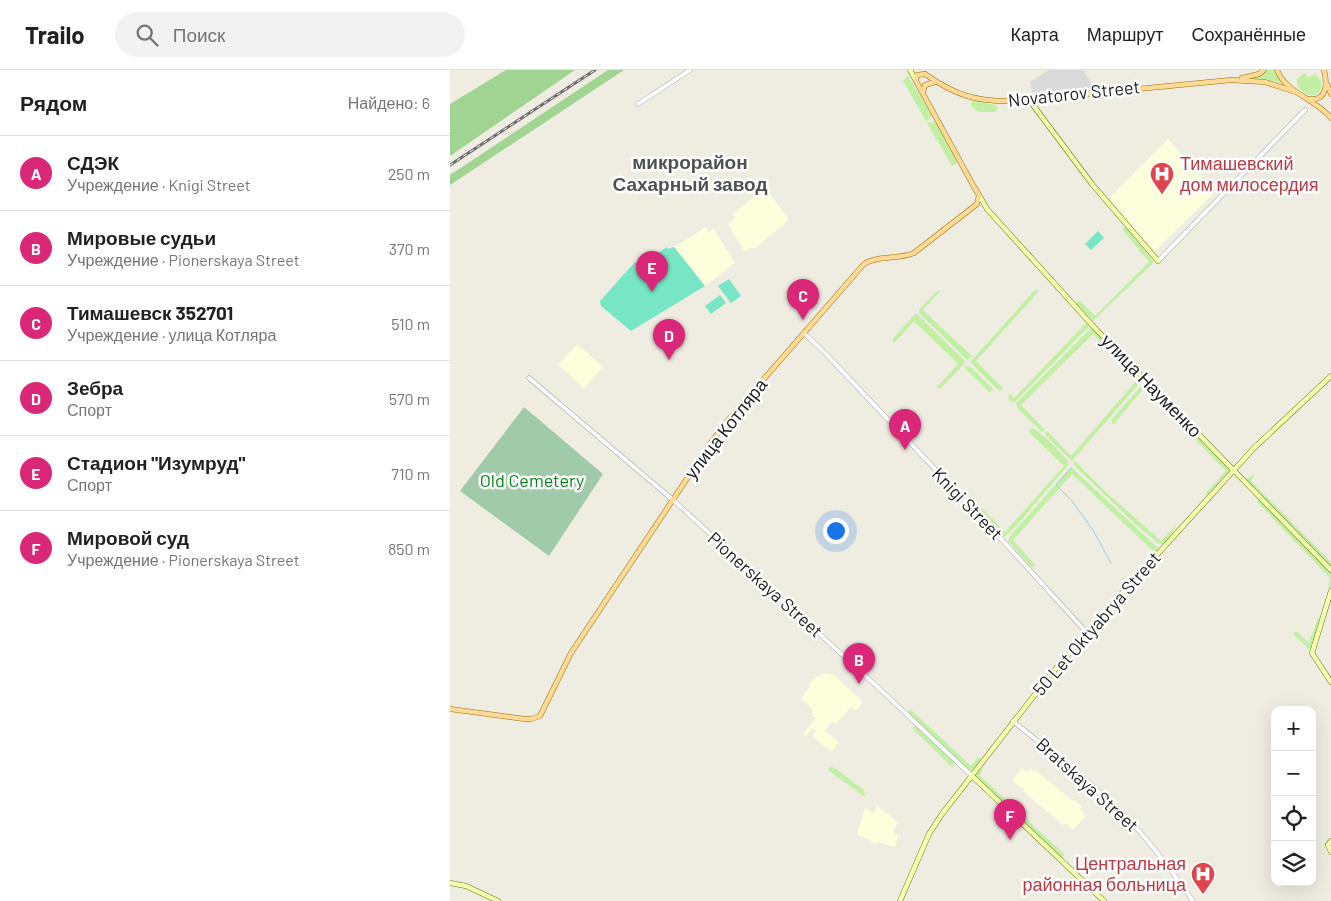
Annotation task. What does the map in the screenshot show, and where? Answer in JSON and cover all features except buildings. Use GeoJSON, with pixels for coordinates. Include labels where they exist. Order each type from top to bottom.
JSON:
{"type":"FeatureCollection","features":[{"type":"Feature","properties":{"kind":"main road"},"geometry":{"type":"LineString","coordinates":[[910,70],[916,81],[923,86]]}},
{"type":"Feature","properties":{"kind":"main road","name":"Novatorov Street"},"geometry":{"type":"LineString","coordinates":[[920,70],[935,82],[957,94],[975,99],[1002,101],[1174,84],[1237,80]]}},
{"type":"Feature","properties":{"kind":"main road"},"geometry":{"type":"LineString","coordinates":[[1237,80],[1259,74],[1264,70]]}},
{"type":"Feature","properties":{"kind":"main road"},"geometry":{"type":"LineString","coordinates":[[1276,70],[1281,80],[1296,92]]}},
{"type":"Feature","properties":{"kind":"main road"},"geometry":{"type":"LineString","coordinates":[[1324,70],[1331,94]]}},
{"type":"Feature","properties":{"kind":"main road"},"geometry":{"type":"LineString","coordinates":[[916,81],[918,75],[925,74],[926,79],[923,86]]}},
{"type":"Feature","properties":{"kind":"main road"},"geometry":{"type":"LineString","coordinates":[[1237,80],[1274,83],[1308,98],[1323,109],[1331,118]]}},
{"type":"Feature","properties":{"kind":"main road"},"geometry":{"type":"LineString","coordinates":[[923,86],[935,82]]}},
{"type":"Feature","properties":{"kind":"main road"},"geometry":{"type":"LineString","coordinates":[[1308,98],[1315,99],[1319,97],[1326,90],[1327,83]]}},
{"type":"Feature","properties":{"kind":"main road","name":"улица Науменко"},"geometry":{"type":"LineString","coordinates":[[923,86],[923,94],[987,209],[1092,325],[1331,570]]}},
{"type":"Feature","properties":{"kind":"main road"},"geometry":{"type":"LineString","coordinates":[[1031,98],[1033,105],[1092,184],[1158,261]]}},
{"type":"Feature","properties":{"kind":"main road","name":"улица Котляра"},"geometry":{"type":"LineString","coordinates":[[450,709],[524,719],[536,718],[543,711],[571,653],[672,500],[729,420],[864,264],[871,260],[906,257],[914,253],[977,204],[979,195]]}},
{"type":"Feature","properties":{"kind":"main road","name":"50 Let Oktyabrya Street"},"geometry":{"type":"LineString","coordinates":[[900,901],[929,834],[1013,721],[1087,633],[1233,471],[1289,414],[1331,376]]}},
{"type":"Feature","properties":{"kind":"main road"},"geometry":{"type":"LineString","coordinates":[[1331,591],[1312,654],[1331,682]]}},
{"type":"Feature","properties":{"kind":"main road","name":"Pionerskaya Street"},"geometry":{"type":"LineString","coordinates":[[971,775],[1104,901]]}},
{"type":"Feature","properties":{"kind":"main road"},"geometry":{"type":"LineString","coordinates":[[1329,843],[1331,852]]}},
{"type":"Feature","properties":{"kind":"main road"},"geometry":{"type":"LineString","coordinates":[[450,883],[466,886],[498,901]]}},
{"type":"Feature","properties":{"kind":"street"},"geometry":{"type":"LineString","coordinates":[[638,104],[690,70]]}},
{"type":"Feature","properties":{"kind":"street"},"geometry":{"type":"LineString","coordinates":[[1158,261],[1305,110]]}},
{"type":"Feature","properties":{"kind":"street","name":"Knigi Street"},"geometry":{"type":"LineString","coordinates":[[804,333],[1004,542],[1087,633]]}},
{"type":"Feature","properties":{"kind":"street","name":"Pionerskaya Street"},"geometry":{"type":"LineString","coordinates":[[529,378],[672,500],[883,692],[971,775]]}},
{"type":"Feature","properties":{"kind":"street","name":"Bratskaya Street"},"geometry":{"type":"LineString","coordinates":[[1013,721],[1103,795],[1131,823],[1193,901]]}},
{"type":"Feature","properties":{"kind":"shaded area"},"geometry":{"type":"Polygon","coordinates":[[[1049,70],[1083,70],[1094,88],[1033,96],[1030,82],[1049,70]]]}},
{"type":"Feature","properties":{"kind":"shaded area","name":"Тимашевский дом милосердия"},"geometry":{"type":"Polygon","coordinates":[[[1168,139],[1215,192],[1154,252],[1109,198],[1168,139]]]}},
{"type":"Feature","properties":{"kind":"shaded area"},"geometry":{"type":"Polygon","coordinates":[[[765,187],[789,220],[754,249],[752,247],[744,251],[728,224],[735,218],[733,214],[765,187]]]}},
{"type":"Feature","properties":{"kind":"shaded area"},"geometry":{"type":"Polygon","coordinates":[[[706,227],[709,232],[714,229],[735,263],[705,286],[674,247],[706,227]]]}},
{"type":"Feature","properties":{"kind":"shaded area"},"geometry":{"type":"Polygon","coordinates":[[[577,344],[603,367],[584,388],[558,365],[577,344]]]}},
{"type":"Feature","properties":{"kind":"shaded area"},"geometry":{"type":"Polygon","coordinates":[[[826,673],[834,675],[863,702],[857,710],[851,707],[836,724],[832,721],[825,731],[839,742],[831,752],[812,736],[816,731],[812,728],[806,736],[803,734],[816,718],[811,715],[813,710],[801,699],[810,686],[809,684],[818,676],[826,673]]]}},
{"type":"Feature","properties":{"kind":"shaded area"},"geometry":{"type":"Polygon","coordinates":[[[1022,768],[1028,772],[1031,769],[1035,770],[1082,807],[1080,809],[1086,816],[1073,830],[1066,823],[1063,825],[1023,791],[1024,789],[1012,781],[1022,768]]]}},
{"type":"Feature","properties":{"kind":"shaded area"},"geometry":{"type":"Polygon","coordinates":[[[877,806],[898,822],[893,832],[898,835],[895,847],[877,842],[876,844],[858,836],[857,833],[865,808],[873,813],[877,806]]]}},
{"type":"Feature","properties":{"kind":"green space"},"geometry":{"type":"Polygon","coordinates":[[[506,70],[575,70],[450,156],[450,104],[506,70]]]}},
{"type":"Feature","properties":{"kind":"green space"},"geometry":{"type":"Polygon","coordinates":[[[608,70],[624,70],[450,185],[450,175],[608,70]]]}},
{"type":"Feature","properties":{"kind":"green space"},"geometry":{"type":"Polygon","coordinates":[[[1267,70],[1274,70],[1282,84],[1265,79],[1250,79],[1263,74],[1267,70]]]}},
{"type":"Feature","properties":{"kind":"green space"},"geometry":{"type":"Polygon","coordinates":[[[1305,73],[1308,77],[1315,74],[1321,80],[1321,90],[1316,95],[1302,92],[1298,86],[1297,79],[1305,73]]]}},
{"type":"Feature","properties":{"kind":"green space"},"geometry":{"type":"Polygon","coordinates":[[[908,76],[931,113],[932,116],[926,121],[903,81],[908,76]]]}},
{"type":"Feature","properties":{"kind":"green space"},"geometry":{"type":"Polygon","coordinates":[[[973,101],[996,105],[998,109],[995,112],[978,112],[971,106],[973,101]]]}},
{"type":"Feature","properties":{"kind":"green space"},"geometry":{"type":"Polygon","coordinates":[[[934,121],[937,123],[957,160],[956,164],[952,166],[927,123],[934,121]]]}},
{"type":"Feature","properties":{"kind":"green space"},"geometry":{"type":"Polygon","coordinates":[[[1125,227],[1154,262],[1093,321],[1076,303],[1079,300],[1095,316],[1149,262],[1122,229],[1125,227]]]}},
{"type":"Feature","properties":{"kind":"green space"},"geometry":{"type":"Polygon","coordinates":[[[1098,231],[1104,238],[1091,250],[1085,244],[1098,231]]]}},
{"type":"Feature","properties":{"kind":"green space"},"geometry":{"type":"Polygon","coordinates":[[[667,247],[668,249],[674,247],[705,286],[631,331],[601,306],[600,301],[635,262],[639,265],[667,247]]]}},
{"type":"Feature","properties":{"kind":"green space"},"geometry":{"type":"Polygon","coordinates":[[[729,279],[741,296],[731,303],[718,286],[729,279]]]}},
{"type":"Feature","properties":{"kind":"green space"},"geometry":{"type":"Polygon","coordinates":[[[1036,289],[1038,292],[976,361],[1003,388],[999,391],[970,362],[1036,289]]]}},
{"type":"Feature","properties":{"kind":"green space"},"geometry":{"type":"Polygon","coordinates":[[[938,290],[940,291],[923,310],[972,356],[967,360],[919,313],[919,310],[938,290]]]}},
{"type":"Feature","properties":{"kind":"green space"},"geometry":{"type":"Polygon","coordinates":[[[720,295],[726,303],[711,314],[705,306],[720,295]]]}},
{"type":"Feature","properties":{"kind":"green space"},"geometry":{"type":"Polygon","coordinates":[[[915,314],[965,361],[940,389],[935,385],[939,385],[958,364],[914,321],[894,343],[892,340],[915,314]]]}},
{"type":"Feature","properties":{"kind":"green space"},"geometry":{"type":"Polygon","coordinates":[[[1088,323],[1089,327],[1015,402],[1010,401],[1008,396],[1010,394],[1014,398],[1088,323]]]}},
{"type":"Feature","properties":{"kind":"green space"},"geometry":{"type":"Polygon","coordinates":[[[1092,327],[1142,380],[1072,461],[1045,433],[1047,431],[1071,456],[1137,380],[1093,334],[1021,405],[1045,430],[1044,432],[1018,409],[1016,403],[1092,327]]]}},
{"type":"Feature","properties":{"kind":"green space"},"geometry":{"type":"Polygon","coordinates":[[[964,367],[972,368],[993,389],[990,393],[964,367]]]}},
{"type":"Feature","properties":{"kind":"green space"},"geometry":{"type":"Polygon","coordinates":[[[1144,383],[1228,468],[1229,471],[1207,495],[1205,494],[1226,471],[1145,387],[1113,425],[1112,419],[1144,383]]]}},
{"type":"Feature","properties":{"kind":"green space","name":"Old Cemetery"},"geometry":{"type":"Polygon","coordinates":[[[524,407],[603,474],[549,556],[460,491],[524,407]]]}},
{"type":"Feature","properties":{"kind":"green space"},"geometry":{"type":"Polygon","coordinates":[[[1032,428],[1052,444],[1069,464],[1018,524],[1004,537],[972,503],[974,500],[1005,532],[1064,466],[1029,432],[1032,428]]]}},
{"type":"Feature","properties":{"kind":"green space"},"geometry":{"type":"Polygon","coordinates":[[[1075,461],[1107,493],[1161,541],[1176,525],[1171,536],[1164,544],[1159,544],[1132,521],[1074,465],[1075,461]]]}},
{"type":"Feature","properties":{"kind":"green space"},"geometry":{"type":"Polygon","coordinates":[[[1071,467],[1157,547],[1158,551],[1146,560],[1153,551],[1072,474],[1013,540],[1036,566],[1031,567],[1008,541],[1010,536],[1071,467]]]}},
{"type":"Feature","properties":{"kind":"green space"},"geometry":{"type":"Polygon","coordinates":[[[1254,475],[1251,481],[1331,562],[1331,568],[1246,482],[1247,478],[1254,475]]]}},
{"type":"Feature","properties":{"kind":"green space"},"geometry":{"type":"Polygon","coordinates":[[[1259,500],[1331,572],[1330,588],[1328,588],[1330,578],[1257,502],[1259,500]]]}},
{"type":"Feature","properties":{"kind":"green space"},"geometry":{"type":"Polygon","coordinates":[[[1318,618],[1320,620],[1309,649],[1293,634],[1296,631],[1309,643],[1318,618]]]}},
{"type":"Feature","properties":{"kind":"green space"},"geometry":{"type":"Polygon","coordinates":[[[910,709],[971,766],[978,757],[981,759],[973,770],[968,770],[907,713],[910,709]]]}},
{"type":"Feature","properties":{"kind":"green space"},"geometry":{"type":"Polygon","coordinates":[[[916,726],[954,762],[953,768],[912,728],[916,726]]]}},
{"type":"Feature","properties":{"kind":"green space"},"geometry":{"type":"Polygon","coordinates":[[[830,767],[833,767],[864,790],[865,797],[828,770],[830,767]]]}},
{"type":"Feature","properties":{"kind":"green space"},"geometry":{"type":"Polygon","coordinates":[[[983,767],[980,776],[1065,855],[1061,857],[975,777],[983,767]]]}},
{"type":"Feature","properties":{"kind":"waterway"},"geometry":{"type":"LineString","coordinates":[[1071,468],[1056,485],[1071,500],[1093,530],[1111,563]]}},
{"type":"Feature","properties":{"kind":"railway"},"geometry":{"type":"LineString","coordinates":[[450,165],[595,70]]}},
{"type":"Feature","properties":{"kind":"place","name":"Тимашевский дом милосердия"},"geometry":{"type":"Point","coordinates":[1162,195]}},
{"type":"Feature","properties":{"kind":"place","name":"Стадион \"Изумруд\""},"geometry":{"type":"Point","coordinates":[652,292]}},
{"type":"Feature","properties":{"kind":"place","name":"Тимашевск 352701"},"geometry":{"type":"Point","coordinates":[803,320]}},
{"type":"Feature","properties":{"kind":"place","name":"Зебра"},"geometry":{"type":"Point","coordinates":[669,360]}},
{"type":"Feature","properties":{"kind":"place","name":"СДЭК"},"geometry":{"type":"Point","coordinates":[905,450]}},
{"type":"Feature","properties":{"kind":"place","name":"Мировые судьи"},"geometry":{"type":"Point","coordinates":[859,684]}},
{"type":"Feature","properties":{"kind":"place","name":"Мировой суд"},"geometry":{"type":"Point","coordinates":[1010,840]}},
{"type":"Feature","properties":{"kind":"place","name":"Центральная районная больница"},"geometry":{"type":"Point","coordinates":[1203,895]}},
{"type":"Feature","properties":{"kind":"district","name":"микрорайон Сахарный завод"},"geometry":{"type":"Point","coordinates":[690,173]}}]}
